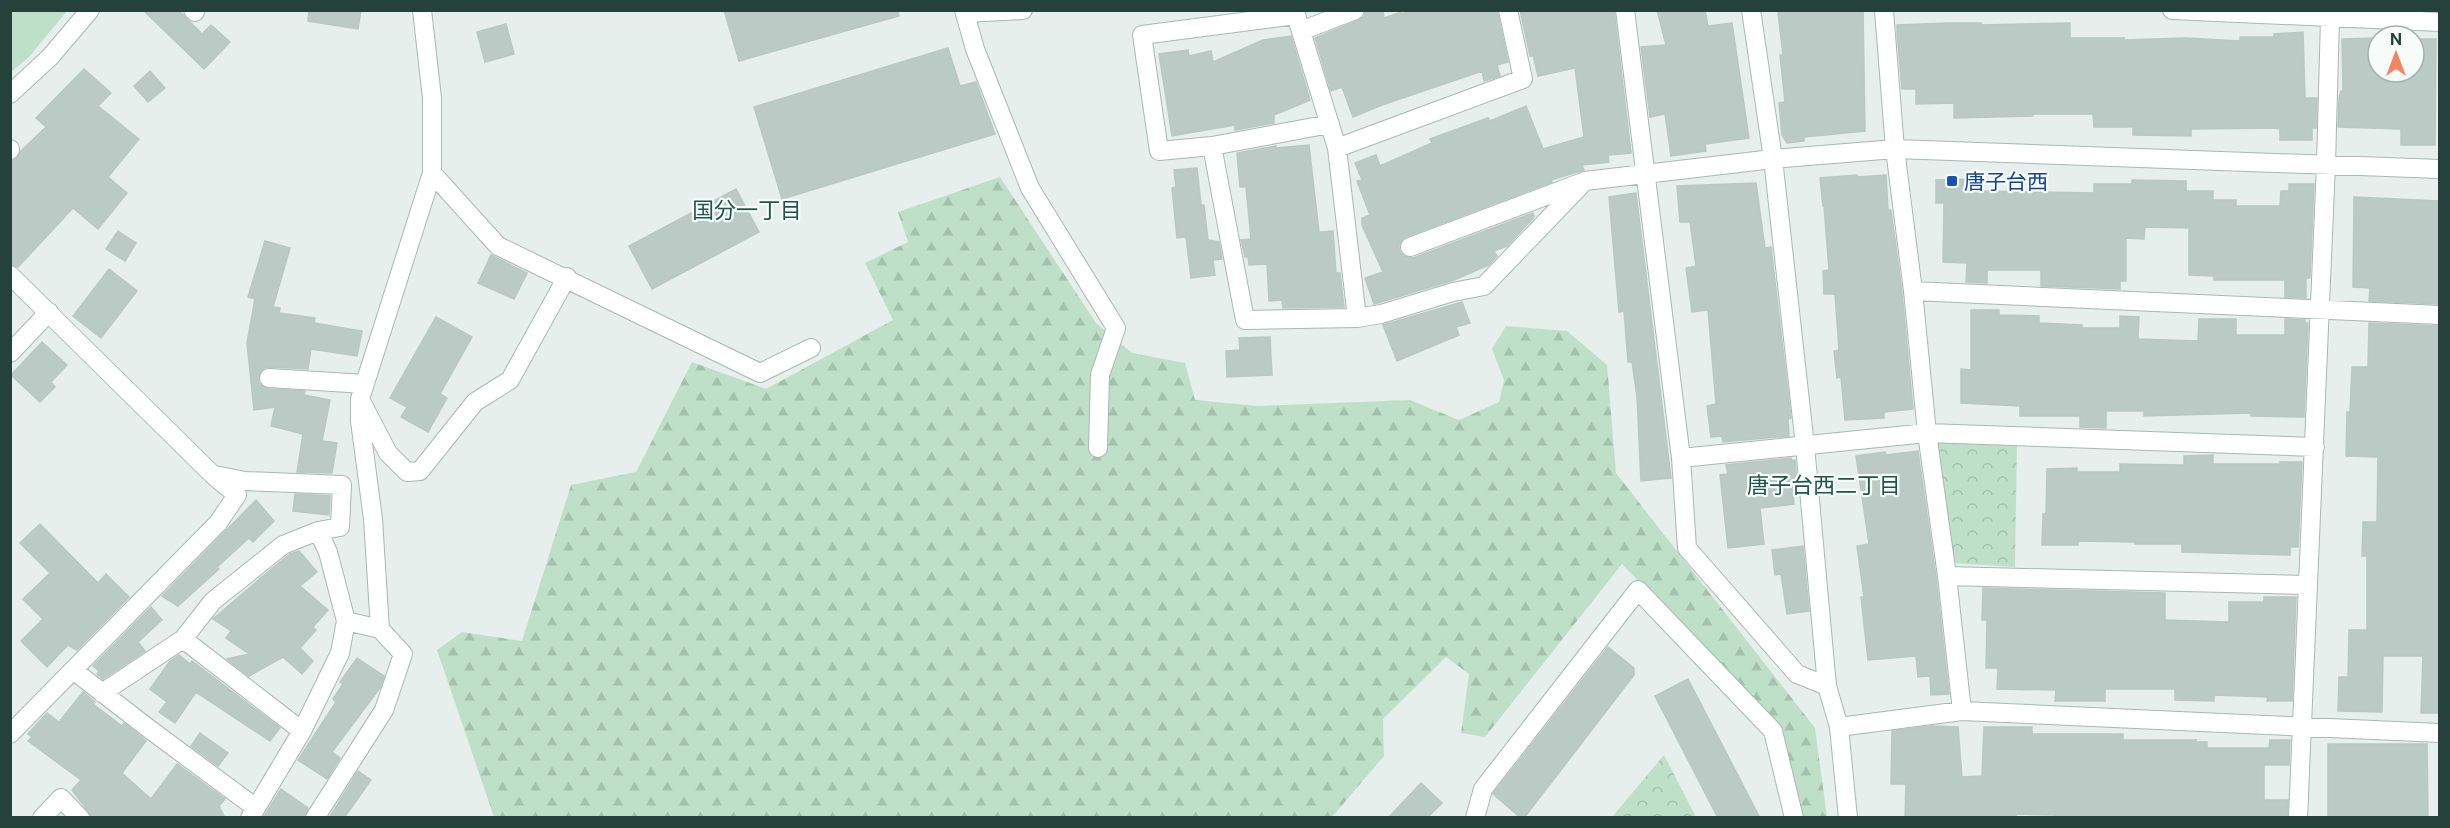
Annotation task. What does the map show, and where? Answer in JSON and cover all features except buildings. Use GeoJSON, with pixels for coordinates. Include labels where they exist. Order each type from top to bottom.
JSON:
{"type":"FeatureCollection","features":[{"type":"Feature","properties":{"kind":"street"},"geometry":{"type":"LineString","coordinates":[[10,94],[50,57],[90,10]]}},
{"type":"Feature","properties":{"kind":"street"},"geometry":{"type":"LineString","coordinates":[[380,629],[373,519],[360,420],[362,391],[432,173],[432,98],[422,10]]}},
{"type":"Feature","properties":{"kind":"street"},"geometry":{"type":"LineString","coordinates":[[1023,10],[964,12],[975,49],[1030,188],[1116,328],[1100,375],[1098,448]]}},
{"type":"Feature","properties":{"kind":"street"},"geometry":{"type":"LineString","coordinates":[[1301,31],[1356,10]]}},
{"type":"Feature","properties":{"kind":"street"},"geometry":{"type":"LineString","coordinates":[[1337,148],[1523,79],[1508,10]]}},
{"type":"Feature","properties":{"kind":"street"},"geometry":{"type":"LineString","coordinates":[[1625,10],[1629,25],[1645,175],[1681,458],[1688,548],[1797,674],[1827,686]]}},
{"type":"Feature","properties":{"kind":"street"},"geometry":{"type":"LineString","coordinates":[[1750,10],[1773,159],[1827,686],[1839,727],[1848,818]]}},
{"type":"Feature","properties":{"kind":"street"},"geometry":{"type":"LineString","coordinates":[[1884,10],[1895,149],[1913,291],[1927,433],[1947,576],[1962,711]]}},
{"type":"Feature","properties":{"kind":"street"},"geometry":{"type":"LineString","coordinates":[[2172,10],[2439,22]]}},
{"type":"Feature","properties":{"kind":"street"},"geometry":{"type":"LineString","coordinates":[[1330,124],[1212,146],[1159,151],[1142,35],[1296,15],[1330,124],[1337,148],[1357,318]]}},
{"type":"Feature","properties":{"kind":"street"},"geometry":{"type":"LineString","coordinates":[[2298,818],[2326,164],[2330,18]]}},
{"type":"Feature","properties":{"kind":"street"},"geometry":{"type":"LineString","coordinates":[[1212,146],[1245,320],[1357,318],[1381,314],[1453,292],[1484,286],[1585,181]]}},
{"type":"Feature","properties":{"kind":"street"},"geometry":{"type":"LineString","coordinates":[[1410,248],[1585,181],[1773,159],[1895,149],[2439,169]]}},
{"type":"Feature","properties":{"kind":"street"},"geometry":{"type":"LineString","coordinates":[[432,173],[498,246],[567,277],[760,373],[811,348]]}},
{"type":"Feature","properties":{"kind":"street"},"geometry":{"type":"LineString","coordinates":[[10,275],[213,475],[237,495],[218,523],[10,734]]}},
{"type":"Feature","properties":{"kind":"street"},"geometry":{"type":"LineString","coordinates":[[362,391],[388,453],[407,472],[420,471],[476,402],[510,380],[567,277]]}},
{"type":"Feature","properties":{"kind":"street"},"geometry":{"type":"LineString","coordinates":[[1913,291],[2439,315]]}},
{"type":"Feature","properties":{"kind":"street"},"geometry":{"type":"LineString","coordinates":[[10,353],[49,312]]}},
{"type":"Feature","properties":{"kind":"street"},"geometry":{"type":"LineString","coordinates":[[269,378],[362,391]]}},
{"type":"Feature","properties":{"kind":"street"},"geometry":{"type":"LineString","coordinates":[[1681,458],[1927,433],[2314,447]]}},
{"type":"Feature","properties":{"kind":"street"},"geometry":{"type":"LineString","coordinates":[[102,693],[183,639],[213,601],[283,545],[318,531],[339,527],[342,485],[245,481],[213,475]]}},
{"type":"Feature","properties":{"kind":"street"},"geometry":{"type":"LineString","coordinates":[[74,670],[253,813],[302,731],[340,653],[346,621],[328,552],[318,531]]}},
{"type":"Feature","properties":{"kind":"street"},"geometry":{"type":"LineString","coordinates":[[1947,576],[2307,585]]}},
{"type":"Feature","properties":{"kind":"street"},"geometry":{"type":"LineString","coordinates":[[1475,818],[1483,789],[1489,780],[1638,590],[1773,732],[1794,818]]}},
{"type":"Feature","properties":{"kind":"street"},"geometry":{"type":"LineString","coordinates":[[315,818],[384,710],[403,654],[380,629],[346,621]]}},
{"type":"Feature","properties":{"kind":"street"},"geometry":{"type":"LineString","coordinates":[[183,639],[302,731]]}},
{"type":"Feature","properties":{"kind":"street"},"geometry":{"type":"LineString","coordinates":[[1839,727],[1962,711],[2439,733]]}},
{"type":"Feature","properties":{"kind":"street"},"geometry":{"type":"LineString","coordinates":[[42,818],[61,798],[80,818]]}},
{"type":"Feature","properties":{"kind":"green space"},"geometry":{"type":"Polygon","coordinates":[[[11,10],[67,11],[29,57],[11,72],[11,10]]]}},
{"type":"Feature","properties":{"kind":"green space"},"geometry":{"type":"Polygon","coordinates":[[[1000,177],[1096,323],[1132,353],[1185,363],[1195,400],[1258,406],[1410,400],[1459,420],[1499,402],[1504,380],[1492,349],[1506,326],[1567,331],[1607,365],[1616,473],[1815,728],[1827,817],[1802,817],[1777,725],[1622,564],[1485,737],[1461,733],[1469,674],[1446,657],[1383,719],[1384,756],[1332,817],[494,817],[437,650],[462,632],[522,641],[571,485],[636,472],[692,362],[766,389],[893,320],[865,263],[908,242],[898,212],[1000,177]]]}},
{"type":"Feature","properties":{"kind":"green space"},"geometry":{"type":"Polygon","coordinates":[[[1935,440],[2017,443],[2015,567],[1952,563],[1935,440]]]}},
{"type":"Feature","properties":{"kind":"green space"},"geometry":{"type":"Polygon","coordinates":[[[1664,755],[1696,817],[1612,817],[1664,755]]]}},
{"type":"Feature","properties":{"kind":"place","name":"唐子台西"},"geometry":{"type":"Point","coordinates":[1952,181]}},
{"type":"Feature","properties":{"kind":"district","name":"国分一丁目"},"geometry":{"type":"Point","coordinates":[747,210]}},
{"type":"Feature","properties":{"kind":"district","name":"唐子台西二丁目"},"geometry":{"type":"Point","coordinates":[1824,485]}}]}
